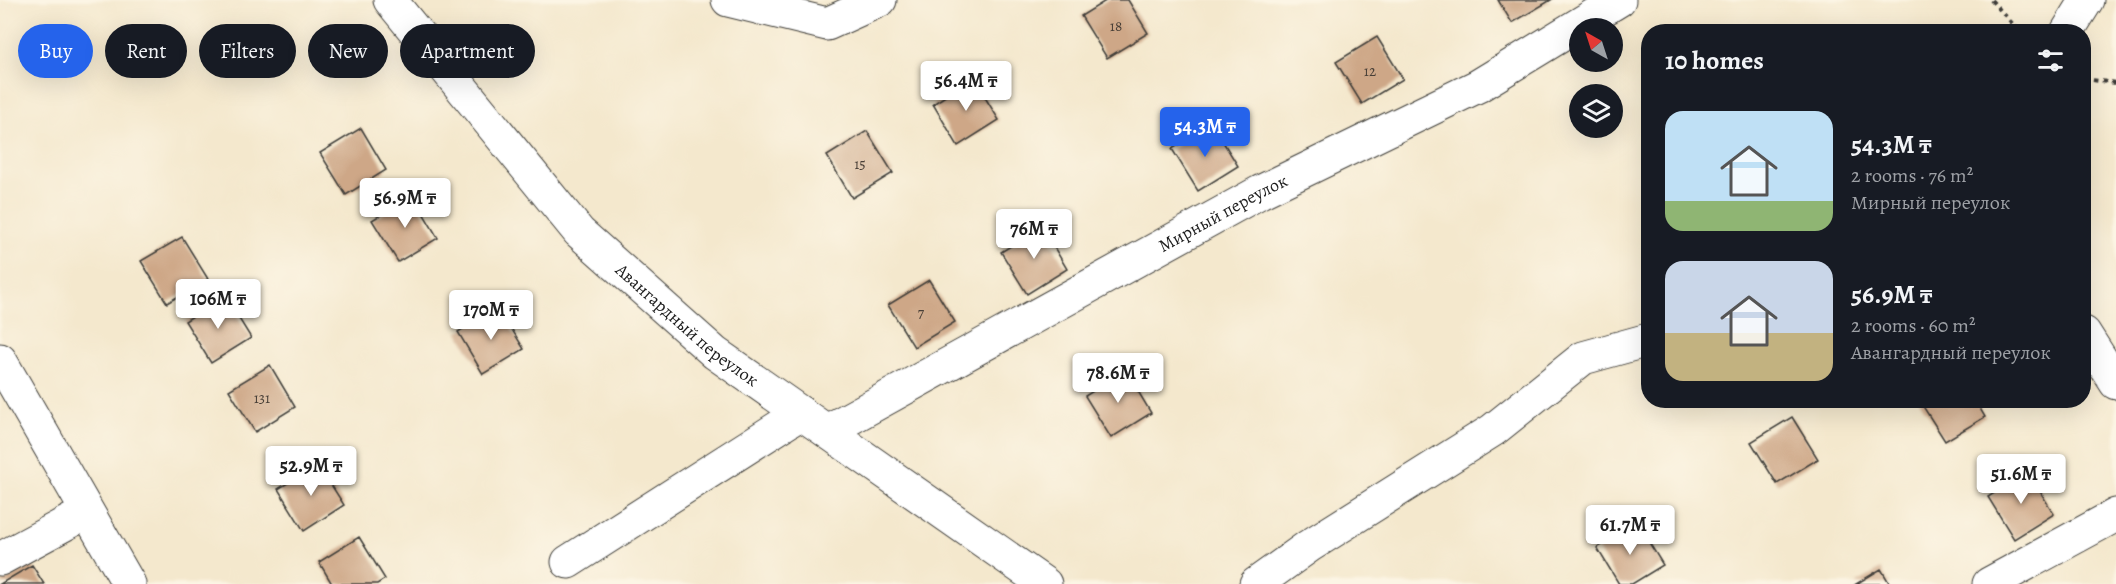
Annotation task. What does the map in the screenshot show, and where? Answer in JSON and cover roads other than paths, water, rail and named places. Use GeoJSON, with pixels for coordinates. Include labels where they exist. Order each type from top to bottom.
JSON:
{"type":"FeatureCollection","features":[{"type":"Feature","properties":{"kind":"street","name":"Авангардный переулок"},"geometry":{"type":"LineString","coordinates":[[390,0],[579,232],[715,353],[1045,584]]}},
{"type":"Feature","properties":{"kind":"street"},"geometry":{"type":"LineString","coordinates":[[728,0],[827,24],[880,0]]}},
{"type":"Feature","properties":{"kind":"street","name":"Мирный переулок"},"geometry":{"type":"LineString","coordinates":[[827,431],[1260,192],[1478,86],[1619,0]]}},
{"type":"Feature","properties":{"kind":"street"},"geometry":{"type":"LineString","coordinates":[[2072,24],[2087,0]]}},
{"type":"Feature","properties":{"kind":"street"},"geometry":{"type":"LineString","coordinates":[[1256,584],[1309,546],[1493,430],[1583,358],[1641,342]]}},
{"type":"Feature","properties":{"kind":"street"},"geometry":{"type":"LineString","coordinates":[[2091,344],[2116,383]]}},
{"type":"Feature","properties":{"kind":"street"},"geometry":{"type":"LineString","coordinates":[[0,360],[129,584]]}},
{"type":"Feature","properties":{"kind":"street"},"geometry":{"type":"LineString","coordinates":[[568,562],[801,413]]}},
{"type":"Feature","properties":{"kind":"street"},"geometry":{"type":"LineString","coordinates":[[0,559],[87,512]]}},
{"type":"Feature","properties":{"kind":"street"},"geometry":{"type":"LineString","coordinates":[[1989,584],[2116,515]]}}]}
